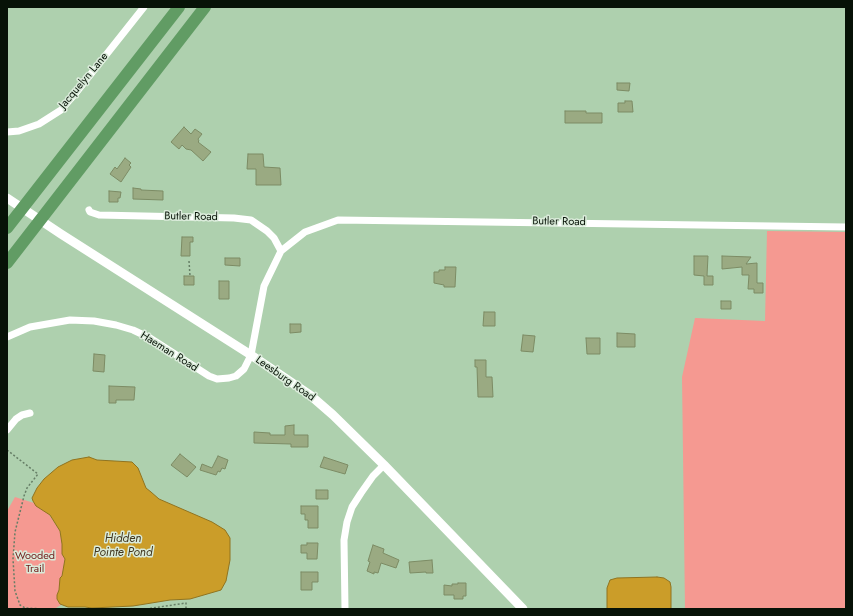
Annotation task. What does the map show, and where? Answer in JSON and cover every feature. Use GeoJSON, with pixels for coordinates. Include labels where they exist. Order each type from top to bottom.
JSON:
{"type":"FeatureCollection","features":[{"type":"Feature","properties":{"kind":"highway"},"geometry":{"type":"LineString","coordinates":[[7,228],[179,7]]}},
{"type":"Feature","properties":{"kind":"highway"},"geometry":{"type":"LineString","coordinates":[[7,263],[205,7]]}},
{"type":"Feature","properties":{"kind":"main road","name":"Leesburg Road"},"geometry":{"type":"LineString","coordinates":[[7,198],[251,355],[322,404],[523,609]]}},
{"type":"Feature","properties":{"kind":"street","name":"Jacquelyn Lane"},"geometry":{"type":"LineString","coordinates":[[7,132],[19,131],[39,124],[61,110],[144,7]]}},
{"type":"Feature","properties":{"kind":"street","name":"Butler Road"},"geometry":{"type":"LineString","coordinates":[[89,210],[90,212],[99,215],[234,218],[251,220],[274,238],[281,251]]}},
{"type":"Feature","properties":{"kind":"street","name":"Butler Road"},"geometry":{"type":"LineString","coordinates":[[251,355],[264,286],[281,251],[305,232],[338,220],[846,227]]}},
{"type":"Feature","properties":{"kind":"street","name":"Haeman Road"},"geometry":{"type":"LineString","coordinates":[[7,337],[30,327],[70,320],[94,321],[116,325],[133,330],[150,338],[209,376],[222,379],[236,376],[244,369],[251,355]]}},
{"type":"Feature","properties":{"kind":"street"},"geometry":{"type":"LineString","coordinates":[[7,430],[16,419],[22,415],[30,413]]}},
{"type":"Feature","properties":{"kind":"street"},"geometry":{"type":"LineString","coordinates":[[345,609],[344,540],[347,522],[352,506],[360,493],[373,476],[384,466]]}},
{"type":"Feature","properties":{"kind":"path"},"geometry":{"type":"LineString","coordinates":[[189,261],[190,276]]}},
{"type":"Feature","properties":{"kind":"path"},"geometry":{"type":"LineString","coordinates":[[7,450],[38,474],[27,488],[21,504],[15,532],[13,566],[15,591],[20,605],[25,608],[44,609]]}},
{"type":"Feature","properties":{"kind":"path"},"geometry":{"type":"LineString","coordinates":[[146,609],[186,603],[186,609]]}},
{"type":"Feature","properties":{"kind":"green space"},"geometry":{"type":"Polygon","coordinates":[[[767,231],[846,232],[846,609],[685,609],[682,377],[695,318],[765,321],[767,231]]]}},
{"type":"Feature","properties":{"kind":"green space","name":"Wooded Trail"},"geometry":{"type":"Polygon","coordinates":[[[15,497],[34,503],[48,513],[60,531],[62,554],[65,559],[57,597],[61,605],[54,609],[7,609],[7,511],[15,497]]]}},
{"type":"Feature","properties":{"kind":"water","name":"Hidden Pointe Pond"},"geometry":{"type":"Polygon","coordinates":[[[89,457],[97,460],[132,462],[138,468],[146,488],[159,499],[212,522],[225,530],[230,538],[230,560],[226,581],[221,590],[190,599],[170,600],[133,606],[92,608],[68,607],[60,604],[57,599],[57,595],[65,559],[62,554],[60,531],[50,515],[36,506],[32,498],[44,479],[58,467],[72,460],[89,457]]]}},
{"type":"Feature","properties":{"kind":"water"},"geometry":{"type":"Polygon","coordinates":[[[617,578],[664,578],[670,582],[671,609],[607,609],[607,588],[610,580],[617,578]]]}},
{"type":"Feature","properties":{"kind":"building"},"geometry":{"type":"Polygon","coordinates":[[[617,83],[630,83],[629,91],[617,90],[617,83]]]}},
{"type":"Feature","properties":{"kind":"building"},"geometry":{"type":"Polygon","coordinates":[[[625,101],[632,101],[633,112],[618,112],[618,103],[625,103],[625,101]]]}},
{"type":"Feature","properties":{"kind":"building"},"geometry":{"type":"Polygon","coordinates":[[[565,111],[602,113],[602,123],[565,123],[565,111]]]}},
{"type":"Feature","properties":{"kind":"building"},"geometry":{"type":"Polygon","coordinates":[[[184,127],[191,134],[195,129],[202,134],[198,139],[198,142],[211,152],[203,161],[191,150],[186,149],[182,145],[179,149],[171,142],[184,127]]]}},
{"type":"Feature","properties":{"kind":"building"},"geometry":{"type":"Polygon","coordinates":[[[248,154],[263,154],[264,167],[280,168],[281,185],[256,185],[256,169],[247,169],[248,154]]]}},
{"type":"Feature","properties":{"kind":"building"},"geometry":{"type":"Polygon","coordinates":[[[125,158],[131,163],[129,165],[131,167],[121,182],[110,174],[115,167],[117,169],[125,158]]]}},
{"type":"Feature","properties":{"kind":"building"},"geometry":{"type":"Polygon","coordinates":[[[133,188],[163,191],[163,200],[133,199],[133,188]]]}},
{"type":"Feature","properties":{"kind":"building"},"geometry":{"type":"Polygon","coordinates":[[[109,191],[121,192],[118,202],[109,202],[109,191]]]}},
{"type":"Feature","properties":{"kind":"building"},"geometry":{"type":"Polygon","coordinates":[[[182,237],[193,237],[193,242],[190,242],[190,256],[181,256],[182,237]]]}},
{"type":"Feature","properties":{"kind":"building"},"geometry":{"type":"Polygon","coordinates":[[[694,256],[708,256],[707,276],[713,276],[713,285],[704,285],[704,276],[694,275],[694,256]]]}},
{"type":"Feature","properties":{"kind":"building"},"geometry":{"type":"Polygon","coordinates":[[[722,256],[751,257],[746,264],[757,263],[757,283],[763,283],[763,293],[754,293],[754,289],[748,289],[749,275],[742,275],[742,267],[722,269],[722,256]]]}},
{"type":"Feature","properties":{"kind":"building"},"geometry":{"type":"Polygon","coordinates":[[[225,258],[240,258],[240,266],[225,265],[225,258]]]}},
{"type":"Feature","properties":{"kind":"building"},"geometry":{"type":"Polygon","coordinates":[[[445,267],[456,267],[455,287],[444,287],[444,285],[434,283],[434,272],[445,270],[445,267]]]}},
{"type":"Feature","properties":{"kind":"building"},"geometry":{"type":"Polygon","coordinates":[[[184,276],[194,276],[194,285],[184,285],[184,276]]]}},
{"type":"Feature","properties":{"kind":"building"},"geometry":{"type":"Polygon","coordinates":[[[219,281],[229,281],[229,299],[219,299],[219,281]]]}},
{"type":"Feature","properties":{"kind":"building"},"geometry":{"type":"Polygon","coordinates":[[[721,301],[731,301],[731,309],[721,309],[721,301]]]}},
{"type":"Feature","properties":{"kind":"building"},"geometry":{"type":"Polygon","coordinates":[[[484,312],[495,312],[495,326],[483,326],[484,312]]]}},
{"type":"Feature","properties":{"kind":"building"},"geometry":{"type":"Polygon","coordinates":[[[290,324],[301,324],[301,332],[290,333],[290,324]]]}},
{"type":"Feature","properties":{"kind":"building"},"geometry":{"type":"Polygon","coordinates":[[[617,333],[635,334],[635,347],[617,347],[617,333]]]}},
{"type":"Feature","properties":{"kind":"building"},"geometry":{"type":"Polygon","coordinates":[[[523,335],[535,336],[533,352],[521,351],[523,335]]]}},
{"type":"Feature","properties":{"kind":"building"},"geometry":{"type":"Polygon","coordinates":[[[586,338],[600,338],[600,354],[587,354],[586,338]]]}},
{"type":"Feature","properties":{"kind":"building"},"geometry":{"type":"Polygon","coordinates":[[[94,354],[105,355],[104,372],[93,371],[94,354]]]}},
{"type":"Feature","properties":{"kind":"building"},"geometry":{"type":"Polygon","coordinates":[[[475,360],[486,360],[486,377],[492,377],[493,397],[478,397],[477,367],[475,367],[475,360]]]}},
{"type":"Feature","properties":{"kind":"building"},"geometry":{"type":"Polygon","coordinates":[[[109,386],[135,387],[134,400],[116,400],[116,403],[109,403],[109,386]]]}},
{"type":"Feature","properties":{"kind":"building"},"geometry":{"type":"Polygon","coordinates":[[[294,425],[294,435],[308,435],[308,447],[291,447],[291,444],[254,443],[254,432],[270,433],[270,435],[285,435],[285,426],[294,425]]]}},
{"type":"Feature","properties":{"kind":"building"},"geometry":{"type":"Polygon","coordinates":[[[180,454],[196,467],[187,477],[171,465],[180,454]]]}},
{"type":"Feature","properties":{"kind":"building"},"geometry":{"type":"Polygon","coordinates":[[[218,456],[228,460],[225,469],[222,468],[216,475],[200,470],[202,464],[212,468],[218,456]]]}},
{"type":"Feature","properties":{"kind":"building"},"geometry":{"type":"Polygon","coordinates":[[[324,457],[348,465],[345,474],[320,467],[324,457]]]}},
{"type":"Feature","properties":{"kind":"building"},"geometry":{"type":"Polygon","coordinates":[[[316,490],[328,490],[328,499],[316,499],[316,490]]]}},
{"type":"Feature","properties":{"kind":"building"},"geometry":{"type":"Polygon","coordinates":[[[301,506],[318,506],[318,528],[308,528],[308,520],[305,520],[305,514],[301,514],[301,506]]]}},
{"type":"Feature","properties":{"kind":"building"},"geometry":{"type":"Polygon","coordinates":[[[307,543],[318,543],[317,559],[307,559],[307,553],[301,553],[301,545],[307,545],[307,543]]]}},
{"type":"Feature","properties":{"kind":"building"},"geometry":{"type":"Polygon","coordinates":[[[373,545],[384,549],[383,553],[399,560],[396,568],[381,563],[378,573],[374,572],[374,574],[367,571],[370,562],[368,561],[373,545]]]}},
{"type":"Feature","properties":{"kind":"building"},"geometry":{"type":"Polygon","coordinates":[[[432,560],[433,573],[410,573],[409,562],[432,560]]]}},
{"type":"Feature","properties":{"kind":"building"},"geometry":{"type":"Polygon","coordinates":[[[301,572],[318,572],[318,582],[312,582],[312,590],[301,590],[301,572]]]}},
{"type":"Feature","properties":{"kind":"building"},"geometry":{"type":"Polygon","coordinates":[[[466,583],[466,596],[463,596],[463,599],[454,599],[454,595],[444,595],[444,585],[452,586],[452,584],[466,583]]]}}]}
